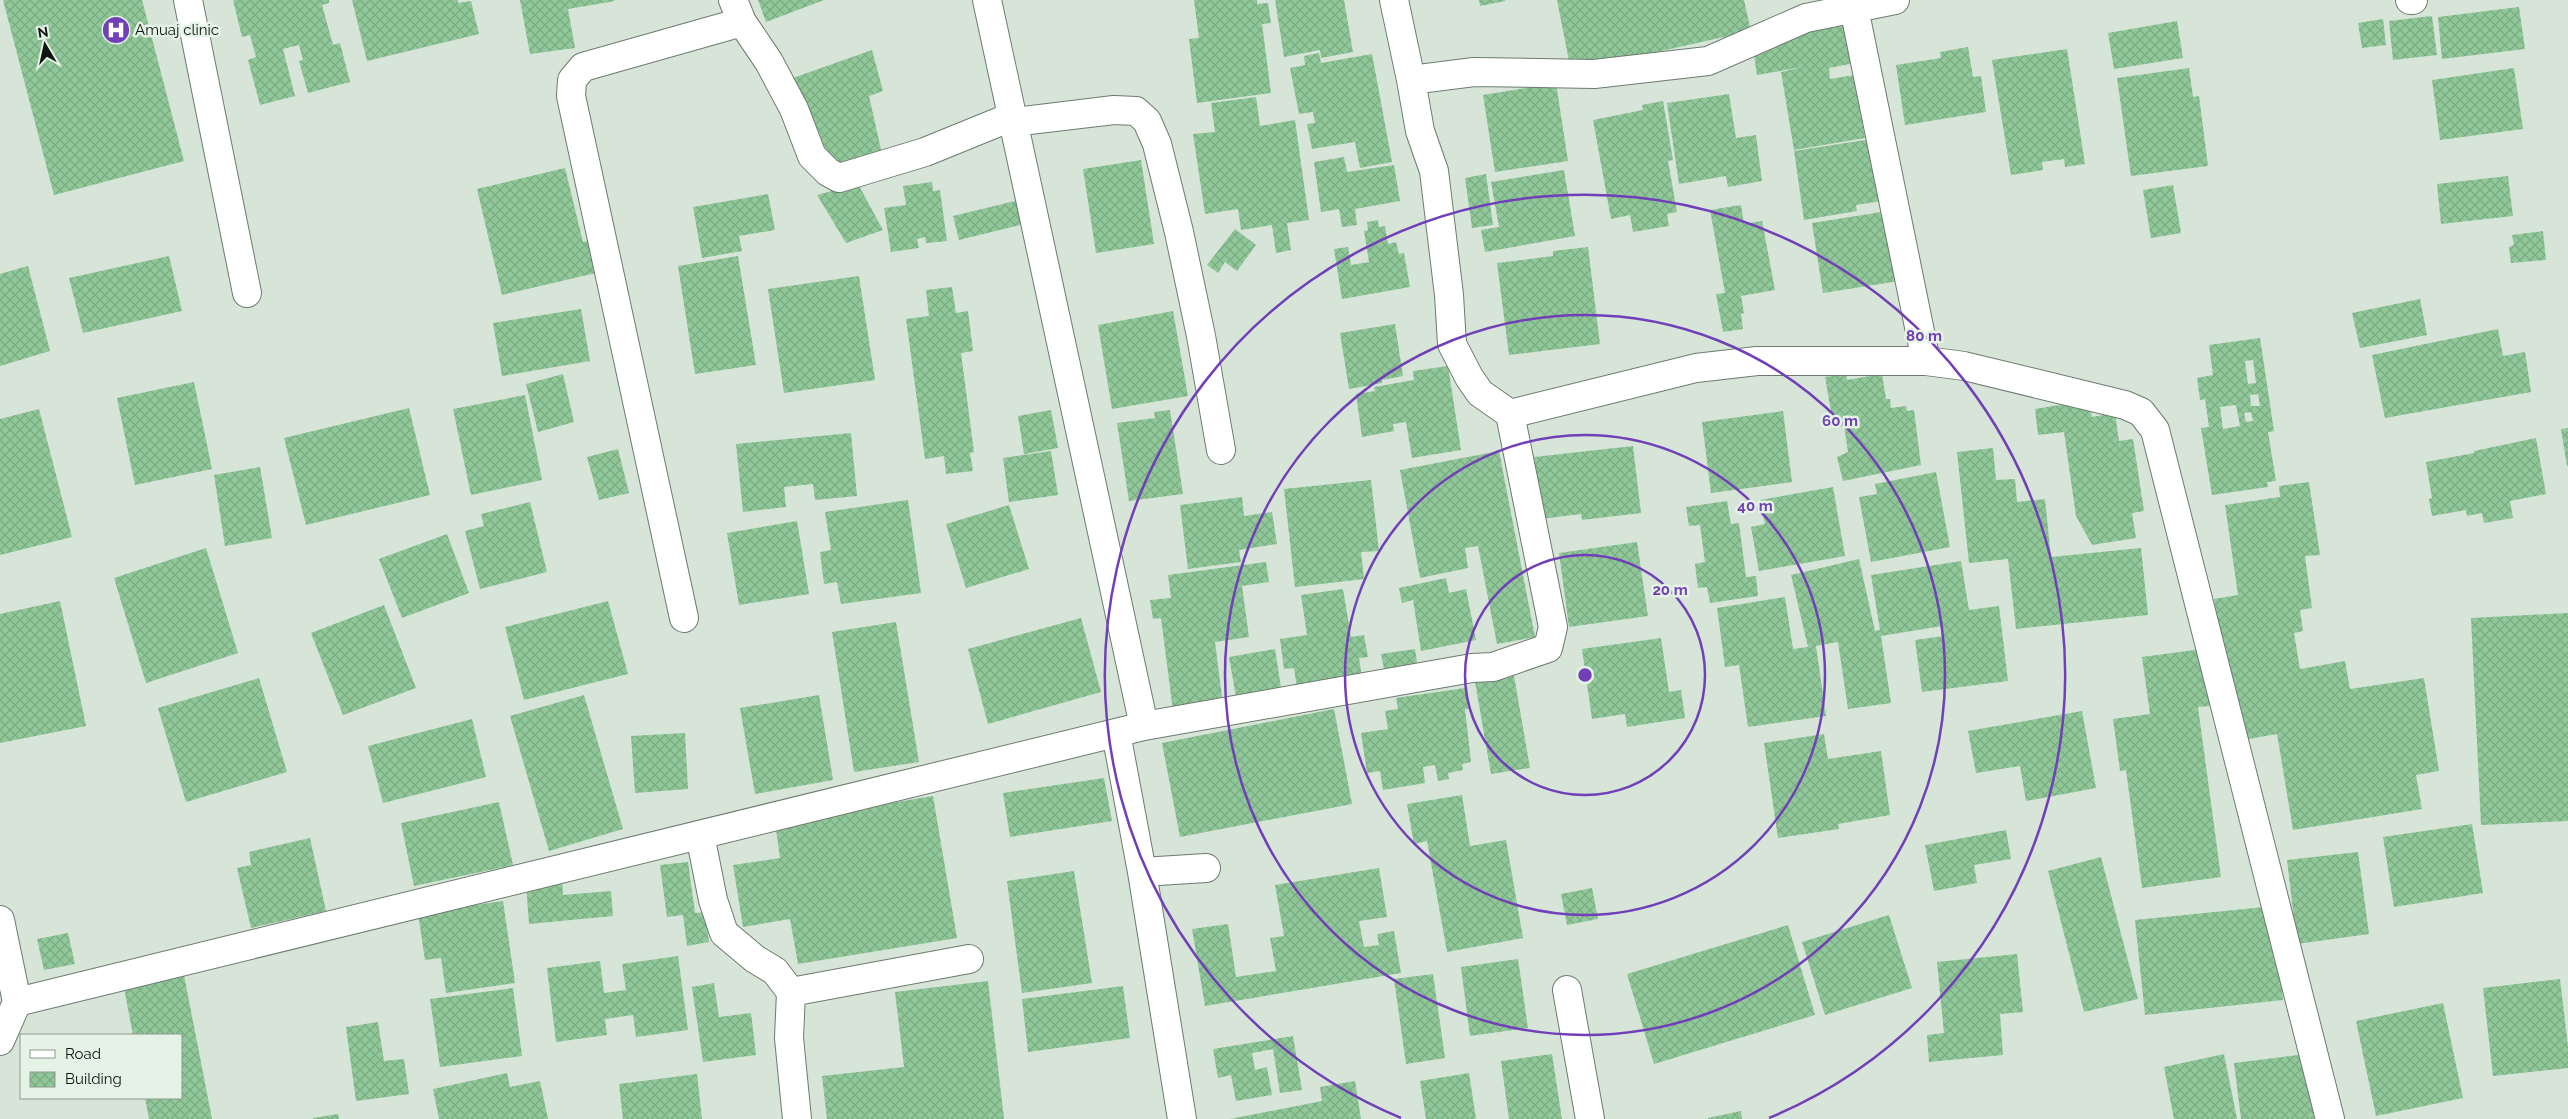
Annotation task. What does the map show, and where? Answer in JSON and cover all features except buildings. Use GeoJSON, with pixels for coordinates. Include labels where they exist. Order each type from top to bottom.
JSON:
{"type":"FeatureCollection","features":[{"type":"Feature","properties":{"kind":"street"},"geometry":{"type":"LineString","coordinates":[[188,0],[247,293]]}},
{"type":"Feature","properties":{"kind":"street"},"geometry":{"type":"LineString","coordinates":[[987,0],[1144,726]]}},
{"type":"Feature","properties":{"kind":"street"},"geometry":{"type":"LineString","coordinates":[[17,1002],[1144,726],[1316,694],[1472,668],[1493,667],[1548,648],[1553,627],[1510,414],[1480,393],[1469,377],[1452,344],[1449,295],[1434,171],[1420,132],[1394,0]]}},
{"type":"Feature","properties":{"kind":"street"},"geometry":{"type":"LineString","coordinates":[[1411,80],[1474,72],[1594,74],[1708,61],[1804,9],[1854,8],[1895,0]]}},
{"type":"Feature","properties":{"kind":"street"},"geometry":{"type":"LineString","coordinates":[[1854,8],[1926,361]]}},
{"type":"Feature","properties":{"kind":"street"},"geometry":{"type":"LineString","coordinates":[[684,618],[571,96],[572,80],[583,67],[737,11],[769,62],[794,109],[812,156],[828,172],[839,178],[926,152],[1012,120],[1114,110],[1136,111],[1147,121],[1157,144],[1179,232],[1201,336],[1221,450]]}},
{"type":"Feature","properties":{"kind":"street"},"geometry":{"type":"LineString","coordinates":[[1510,414],[1696,368],[1758,361],[1926,361],[1964,366],[2125,405],[2141,412],[2155,430],[2330,1119]]}},
{"type":"Feature","properties":{"kind":"street"},"geometry":{"type":"LineString","coordinates":[[1116,733],[1142,872],[1182,1119]]}},
{"type":"Feature","properties":{"kind":"street"},"geometry":{"type":"LineString","coordinates":[[700,835],[713,900],[724,933],[755,959],[776,971],[791,992],[789,1038],[797,1119]]}},
{"type":"Feature","properties":{"kind":"street"},"geometry":{"type":"LineString","coordinates":[[1142,872],[1206,868]]}},
{"type":"Feature","properties":{"kind":"street"},"geometry":{"type":"LineString","coordinates":[[0,920],[17,1002],[0,1041]]}},
{"type":"Feature","properties":{"kind":"street"},"geometry":{"type":"LineString","coordinates":[[791,992],[969,959]]}},
{"type":"Feature","properties":{"kind":"street"},"geometry":{"type":"LineString","coordinates":[[1566,990],[1590,1119]]}},
{"type":"Feature","properties":{"kind":"place","name":"Amuaj clinic"},"geometry":{"type":"Point","coordinates":[116,30]}}]}
